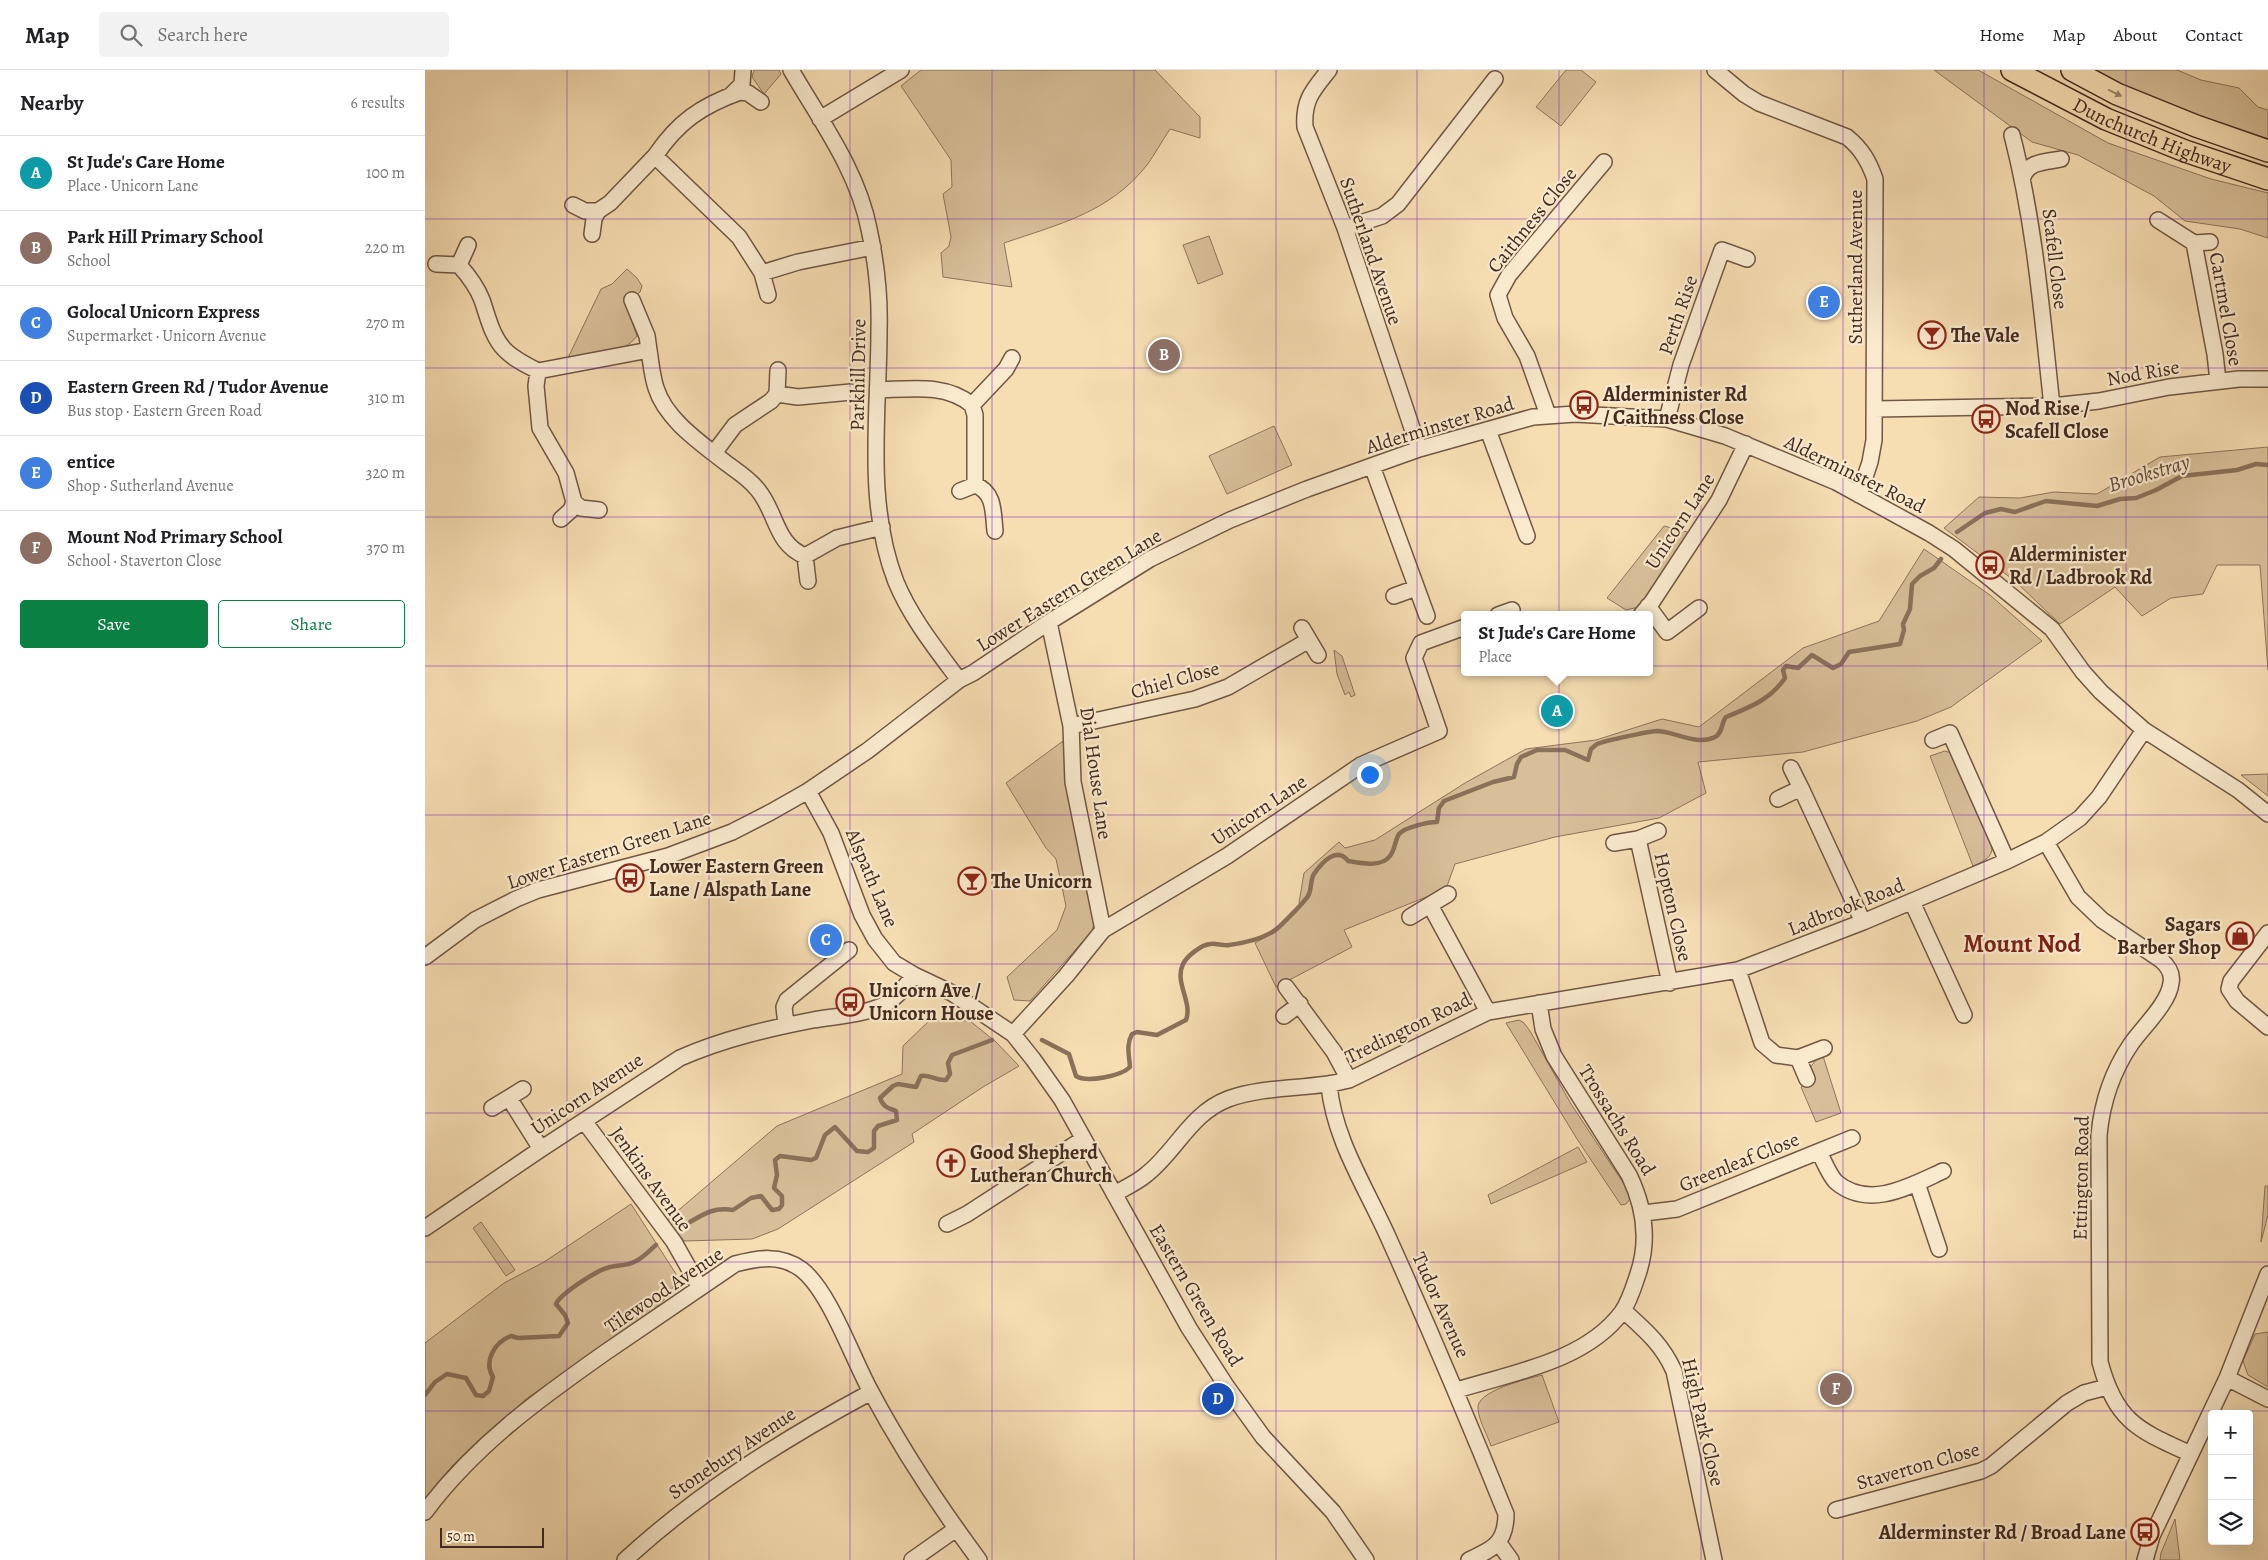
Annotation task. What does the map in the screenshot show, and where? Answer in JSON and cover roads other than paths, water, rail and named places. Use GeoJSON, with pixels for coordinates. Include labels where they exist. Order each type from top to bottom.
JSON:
{"type":"FeatureCollection","features":[{"type":"Feature","properties":{"kind":"highway","name":"Dunchurch Highway"},"geometry":{"type":"LineString","coordinates":[[2012,70],[2106,119],[2185,151],[2268,179]]}},
{"type":"Feature","properties":{"kind":"highway","name":"Dunchurch Highway"},"geometry":{"type":"LineString","coordinates":[[2073,70],[2117,94],[2196,126],[2268,151]]}},
{"type":"Feature","properties":{"kind":"street","name":"Parkhill Drive"},"geometry":{"type":"LineString","coordinates":[[791,70],[858,191],[866,212],[873,247],[879,328],[877,462],[882,527],[890,563],[905,599],[924,632],[959,680]]}},
{"type":"Feature","properties":{"kind":"street"},"geometry":{"type":"LineString","coordinates":[[820,120],[901,70]]}},
{"type":"Feature","properties":{"kind":"street","name":"Sutherland Avenue"},"geometry":{"type":"LineString","coordinates":[[1329,70],[1307,101],[1304,112],[1305,127],[1345,228],[1419,449]]}},
{"type":"Feature","properties":{"kind":"street","name":"Sutherland Avenue"},"geometry":{"type":"LineString","coordinates":[[1715,70],[1744,94],[1759,103],[1847,137],[1857,145],[1869,162],[1875,180],[1875,409],[1874,440],[1870,462],[1859,495]]}},
{"type":"Feature","properties":{"kind":"street"},"geometry":{"type":"LineString","coordinates":[[730,96],[742,84],[743,72]]}},
{"type":"Feature","properties":{"kind":"street"},"geometry":{"type":"LineString","coordinates":[[1345,228],[1381,216],[1398,204],[1495,79]]}},
{"type":"Feature","properties":{"kind":"street"},"geometry":{"type":"LineString","coordinates":[[573,205],[585,211],[598,211],[610,204],[655,156],[678,125],[692,115],[740,92],[748,93],[761,102]]}},
{"type":"Feature","properties":{"kind":"street","name":"Scafell Close"},"geometry":{"type":"LineString","coordinates":[[2013,135],[2034,236],[2052,406]]}},
{"type":"Feature","properties":{"kind":"street"},"geometry":{"type":"LineString","coordinates":[[655,156],[739,237],[762,273],[767,295]]}},
{"type":"Feature","properties":{"kind":"street"},"geometry":{"type":"LineString","coordinates":[[2023,177],[2026,169],[2033,165],[2061,159]]}},
{"type":"Feature","properties":{"kind":"street","name":"Caithness Close"},"geometry":{"type":"LineString","coordinates":[[1548,415],[1527,356],[1505,318],[1498,295],[1509,275],[1604,162]]}},
{"type":"Feature","properties":{"kind":"street"},"geometry":{"type":"LineString","coordinates":[[592,234],[594,219],[598,211]]}},
{"type":"Feature","properties":{"kind":"street","name":"Cartmel Close"},"geometry":{"type":"LineString","coordinates":[[2158,220],[2194,243],[2210,242]]}},
{"type":"Feature","properties":{"kind":"street","name":"Cartmel Close"},"geometry":{"type":"LineString","coordinates":[[2194,243],[2215,354],[2218,381]]}},
{"type":"Feature","properties":{"kind":"street"},"geometry":{"type":"LineString","coordinates":[[459,265],[468,245]]}},
{"type":"Feature","properties":{"kind":"street"},"geometry":{"type":"LineString","coordinates":[[762,273],[798,262],[873,247]]}},
{"type":"Feature","properties":{"kind":"street","name":"Perth Rise"},"geometry":{"type":"LineString","coordinates":[[1667,419],[1681,366],[1722,250],[1747,259]]}},
{"type":"Feature","properties":{"kind":"street"},"geometry":{"type":"LineString","coordinates":[[436,264],[459,265],[468,275],[481,298],[494,332],[504,349],[521,363],[538,370],[649,350]]}},
{"type":"Feature","properties":{"kind":"street"},"geometry":{"type":"LineString","coordinates":[[632,300],[647,336],[656,390],[662,400],[677,420],[757,489],[774,515],[783,540],[793,550],[805,556]]}},
{"type":"Feature","properties":{"kind":"street"},"geometry":{"type":"LineString","coordinates":[[972,406],[1005,369],[1012,358]]}},
{"type":"Feature","properties":{"kind":"street"},"geometry":{"type":"LineString","coordinates":[[538,370],[536,386],[540,428],[566,473],[574,502],[581,508],[599,510]]}},
{"type":"Feature","properties":{"kind":"street"},"geometry":{"type":"LineString","coordinates":[[714,453],[735,425],[771,401],[777,394],[778,370]]}},
{"type":"Feature","properties":{"kind":"street","name":"Nod Rise"},"geometry":{"type":"LineString","coordinates":[[1875,409],[2052,406],[2099,402],[2169,387],[2218,381],[2268,379]]}},
{"type":"Feature","properties":{"kind":"street"},"geometry":{"type":"LineString","coordinates":[[878,390],[929,389],[950,392],[972,406],[975,414],[975,484]]}},
{"type":"Feature","properties":{"kind":"street"},"geometry":{"type":"LineString","coordinates":[[777,394],[798,397],[851,392]]}},
{"type":"Feature","properties":{"kind":"street","name":"Alderminster Road"},"geometry":{"type":"LineString","coordinates":[[1307,489],[1419,449],[1521,420],[1548,415],[1575,414],[1667,419],[1703,428],[1836,482],[1929,533],[1954,549],[2052,629],[2083,672],[2101,692],[2144,730],[2237,790],[2268,814]]}},
{"type":"Feature","properties":{"kind":"street"},"geometry":{"type":"LineString","coordinates":[[1487,430],[1524,509],[1527,536]]}},
{"type":"Feature","properties":{"kind":"street","name":"Unicorn Lane"},"geometry":{"type":"LineString","coordinates":[[1644,610],[1719,500],[1746,444]]}},
{"type":"Feature","properties":{"kind":"street"},"geometry":{"type":"LineString","coordinates":[[1373,466],[1427,616]]}},
{"type":"Feature","properties":{"kind":"street"},"geometry":{"type":"LineString","coordinates":[[960,491],[975,484]]}},
{"type":"Feature","properties":{"kind":"street"},"geometry":{"type":"LineString","coordinates":[[975,484],[990,495],[995,531]]}},
{"type":"Feature","properties":{"kind":"street","name":"Lower Eastern Green Lane"},"geometry":{"type":"LineString","coordinates":[[425,957],[475,920],[538,890],[668,856],[732,832],[808,791],[867,751],[959,680],[973,673],[1049,622],[1150,559],[1229,520],[1307,489]]}},
{"type":"Feature","properties":{"kind":"street"},"geometry":{"type":"LineString","coordinates":[[561,519],[571,510],[574,502]]}},
{"type":"Feature","properties":{"kind":"street"},"geometry":{"type":"LineString","coordinates":[[805,556],[837,538],[882,527]]}},
{"type":"Feature","properties":{"kind":"street"},"geometry":{"type":"LineString","coordinates":[[805,556],[808,581]]}},
{"type":"Feature","properties":{"kind":"street"},"geometry":{"type":"LineString","coordinates":[[1394,596],[1416,588]]}},
{"type":"Feature","properties":{"kind":"street"},"geometry":{"type":"LineString","coordinates":[[1653,619],[1667,632],[1699,608]]}},
{"type":"Feature","properties":{"kind":"street","name":"Dial House Lane"},"geometry":{"type":"LineString","coordinates":[[1049,622],[1071,726],[1073,782],[1103,930]]}},
{"type":"Feature","properties":{"kind":"street","name":"Unicorn Lane"},"geometry":{"type":"LineString","coordinates":[[1017,1040],[1103,930],[1227,856],[1361,765],[1439,731],[1414,658],[1421,643],[1461,628]]}},
{"type":"Feature","properties":{"kind":"street","name":"Chiel Close"},"geometry":{"type":"LineString","coordinates":[[1071,726],[1195,699],[1228,688],[1306,634],[1318,655]]}},
{"type":"Feature","properties":{"kind":"street","name":"Ladbrook Road"},"geometry":{"type":"LineString","coordinates":[[1504,1008],[1669,983],[1738,970],[1863,922],[2007,861],[2046,842],[2080,818],[2099,798],[2144,730]]}},
{"type":"Feature","properties":{"kind":"street"},"geometry":{"type":"LineString","coordinates":[[1933,740],[1950,733],[2007,861]]}},
{"type":"Feature","properties":{"kind":"street"},"geometry":{"type":"LineString","coordinates":[[1791,768],[1863,922]]}},
{"type":"Feature","properties":{"kind":"street"},"geometry":{"type":"LineString","coordinates":[[1778,799],[1801,788]]}},
{"type":"Feature","properties":{"kind":"street","name":"Alspath Lane"},"geometry":{"type":"LineString","coordinates":[[808,791],[831,833],[862,915],[875,939],[894,963],[913,975],[952,993],[1017,1040]]}},
{"type":"Feature","properties":{"kind":"street","name":"Hopton Close"},"geometry":{"type":"LineString","coordinates":[[1615,843],[1638,839],[1658,832]]}},
{"type":"Feature","properties":{"kind":"street","name":"Hopton Close"},"geometry":{"type":"LineString","coordinates":[[1638,839],[1669,983]]}},
{"type":"Feature","properties":{"kind":"street","name":"Ettington Road"},"geometry":{"type":"LineString","coordinates":[[2046,842],[2079,897],[2101,920],[2167,965],[2171,974],[2171,984],[2167,996],[2130,1045],[2117,1068],[2102,1106],[2099,1135],[2100,1362],[2107,1387],[2116,1404],[2129,1420],[2145,1433],[2191,1454]]}},
{"type":"Feature","properties":{"kind":"street"},"geometry":{"type":"LineString","coordinates":[[1410,917],[1448,894]]}},
{"type":"Feature","properties":{"kind":"street"},"geometry":{"type":"LineString","coordinates":[[1912,902],[1964,1015]]}},
{"type":"Feature","properties":{"kind":"street"},"geometry":{"type":"LineString","coordinates":[[1430,905],[1488,1012]]}},
{"type":"Feature","properties":{"kind":"street"},"geometry":{"type":"LineString","coordinates":[[2268,934],[2231,981],[2229,990],[2237,1001],[2268,1027]]}},
{"type":"Feature","properties":{"kind":"street"},"geometry":{"type":"LineString","coordinates":[[786,1025],[784,1008],[787,1000],[849,950]]}},
{"type":"Feature","properties":{"kind":"street"},"geometry":{"type":"LineString","coordinates":[[1738,970],[1762,1043],[1776,1055],[1798,1058],[1824,1048]]}},
{"type":"Feature","properties":{"kind":"street","name":"Unicorn Avenue"},"geometry":{"type":"LineString","coordinates":[[425,1228],[541,1149],[681,1058],[740,1035],[863,1012],[883,1005],[897,997],[913,975]]}},
{"type":"Feature","properties":{"kind":"street"},"geometry":{"type":"LineString","coordinates":[[1286,987],[1334,1052],[1349,1080]]}},
{"type":"Feature","properties":{"kind":"street","name":"Trossachs Road"},"geometry":{"type":"LineString","coordinates":[[1457,1390],[1560,1358],[1580,1349],[1613,1324],[1623,1310],[1632,1292],[1644,1252],[1643,1213],[1639,1195],[1629,1174],[1554,1056],[1543,1029],[1539,1003]]}},
{"type":"Feature","properties":{"kind":"street"},"geometry":{"type":"LineString","coordinates":[[1284,1016],[1300,1004]]}},
{"type":"Feature","properties":{"kind":"street","name":"Tredington Road"},"geometry":{"type":"LineString","coordinates":[[1114,1194],[1147,1175],[1170,1151],[1193,1121],[1227,1099],[1280,1087],[1329,1085],[1349,1080],[1488,1012],[1504,1008]]}},
{"type":"Feature","properties":{"kind":"street","name":"Eastern Green Road"},"geometry":{"type":"LineString","coordinates":[[1017,1040],[1061,1100],[1189,1328],[1227,1388],[1263,1437],[1333,1512],[1367,1560]]}},
{"type":"Feature","properties":{"kind":"street"},"geometry":{"type":"LineString","coordinates":[[1798,1058],[1807,1079]]}},
{"type":"Feature","properties":{"kind":"street","name":"Tudor Avenue"},"geometry":{"type":"LineString","coordinates":[[1329,1085],[1331,1107],[1347,1150],[1457,1390],[1506,1514],[1506,1529],[1498,1542]]}},
{"type":"Feature","properties":{"kind":"street"},"geometry":{"type":"LineString","coordinates":[[493,1108],[523,1089]]}},
{"type":"Feature","properties":{"kind":"street"},"geometry":{"type":"LineString","coordinates":[[509,1098],[541,1149]]}},
{"type":"Feature","properties":{"kind":"street","name":"Jenkins Avenue"},"geometry":{"type":"LineString","coordinates":[[584,1121],[674,1242],[700,1288]]}},
{"type":"Feature","properties":{"kind":"street","name":"Greenleaf Close"},"geometry":{"type":"LineString","coordinates":[[1643,1213],[1677,1209],[1852,1138]]}},
{"type":"Feature","properties":{"kind":"street"},"geometry":{"type":"LineString","coordinates":[[947,1224],[967,1214],[1083,1139]]}},
{"type":"Feature","properties":{"kind":"street","name":"Greenleaf Close"},"geometry":{"type":"LineString","coordinates":[[1819,1152],[1835,1181],[1857,1194],[1889,1194],[1943,1171]]}},
{"type":"Feature","properties":{"kind":"street"},"geometry":{"type":"LineString","coordinates":[[1917,1183],[1939,1249]]}},
{"type":"Feature","properties":{"kind":"street","name":"Tilewood Avenue"},"geometry":{"type":"LineString","coordinates":[[425,1512],[442,1489],[476,1452],[530,1406],[735,1264],[755,1259],[771,1258],[787,1261],[800,1269],[812,1279],[822,1293],[871,1392],[919,1475],[979,1560]]}},
{"type":"Feature","properties":{"kind":"street"},"geometry":{"type":"LineString","coordinates":[[2145,1560],[2152,1536],[2227,1378],[2268,1274]]}},
{"type":"Feature","properties":{"kind":"street","name":"High Park Close"},"geometry":{"type":"LineString","coordinates":[[1623,1310],[1666,1353],[1674,1371],[1714,1560]]}},
{"type":"Feature","properties":{"kind":"street"},"geometry":{"type":"LineString","coordinates":[[2227,1378],[2268,1399]]}},
{"type":"Feature","properties":{"kind":"street","name":"Staverton Close"},"geometry":{"type":"LineString","coordinates":[[1835,1510],[1981,1471],[1991,1466],[2067,1403],[2084,1393],[2107,1387]]}},
{"type":"Feature","properties":{"kind":"street","name":"Stonebury Avenue"},"geometry":{"type":"LineString","coordinates":[[625,1560],[684,1509],[750,1462],[809,1425],[871,1392]]}},
{"type":"Feature","properties":{"kind":"street"},"geometry":{"type":"LineString","coordinates":[[912,1560],[956,1529]]}},
{"type":"Feature","properties":{"kind":"street"},"geometry":{"type":"LineString","coordinates":[[1469,1560],[1490,1550],[1498,1542],[1511,1560]]}},
{"type":"Feature","properties":{"kind":"waterway","name":"Brookstray"},"geometry":{"type":"LineString","coordinates":[[1957,532],[1985,513],[2001,509],[2015,512],[2046,501],[2097,506],[2120,499],[2136,498],[2182,476],[2237,470],[2256,464],[2268,465]]}},
{"type":"Feature","properties":{"kind":"waterway"},"geometry":{"type":"LineString","coordinates":[[1042,1040],[1069,1054],[1076,1076],[1081,1078],[1104,1078],[1126,1070],[1130,1067],[1128,1046],[1132,1034],[1137,1032],[1157,1035],[1186,1020],[1188,1013],[1181,971],[1183,964],[1188,958],[1195,951],[1206,945],[1241,943],[1262,937],[1274,931],[1305,900],[1309,894],[1314,874],[1330,857],[1339,855],[1348,861],[1370,864],[1386,860],[1392,854],[1398,836],[1402,831],[1417,825],[1437,822],[1439,808],[1444,801],[1493,782],[1514,777],[1521,757],[1537,750],[1565,750],[1588,760],[1591,749],[1597,744],[1646,733],[1658,731],[1701,740],[1715,737],[1718,735],[1726,717],[1759,702],[1773,692],[1785,678],[1783,670],[1786,666],[1798,668],[1812,655],[1833,668],[1841,664],[1849,652],[1900,644],[1904,630],[1903,624],[1910,609],[1912,584],[1920,576],[1934,568],[1941,559]]}},
{"type":"Feature","properties":{"kind":"waterway"},"geometry":{"type":"LineString","coordinates":[[690,1222],[710,1212],[721,1209],[733,1210],[751,1198],[761,1196],[772,1210],[779,1209],[782,1205],[782,1196],[774,1188],[777,1175],[775,1160],[780,1156],[811,1160],[816,1158],[825,1135],[835,1127],[857,1151],[868,1152],[874,1148],[874,1131],[878,1126],[897,1120],[896,1111],[884,1105],[880,1098],[893,1086],[898,1084],[916,1087],[921,1076],[946,1080],[950,1074],[948,1063],[952,1055],[992,1040]]}},
{"type":"Feature","properties":{"kind":"waterway"},"geometry":{"type":"LineString","coordinates":[[425,1395],[435,1382],[447,1374],[466,1378],[476,1395],[483,1396],[489,1391],[493,1377],[490,1371],[490,1359],[500,1343],[511,1336],[518,1338],[559,1336],[568,1323],[565,1315],[556,1304],[564,1295],[579,1283],[602,1270],[637,1261],[656,1245]]}},
{"type":"Feature","properties":{"kind":"place","name":"entice"},"geometry":{"type":"Point","coordinates":[1824,302]}},
{"type":"Feature","properties":{"kind":"place","name":"The Vale"},"geometry":{"type":"Point","coordinates":[1932,335]}},
{"type":"Feature","properties":{"kind":"place","name":"Park Hill Primary School"},"geometry":{"type":"Point","coordinates":[1164,355]}},
{"type":"Feature","properties":{"kind":"place","name":"Alderminister Rd / Caithness Close"},"geometry":{"type":"Point","coordinates":[1584,405]}},
{"type":"Feature","properties":{"kind":"place","name":"Nod Rise / Scafell Close"},"geometry":{"type":"Point","coordinates":[1986,419]}},
{"type":"Feature","properties":{"kind":"place","name":"Alderminister Rd / Ladbrook Rd"},"geometry":{"type":"Point","coordinates":[1990,565]}},
{"type":"Feature","properties":{"kind":"place","name":"St Jude's Care Home"},"geometry":{"type":"Point","coordinates":[1557,711]}},
{"type":"Feature","properties":{"kind":"place","name":"Lower Eastern Green Lane / Alspath Lane"},"geometry":{"type":"Point","coordinates":[630,878]}},
{"type":"Feature","properties":{"kind":"place","name":"The Unicorn"},"geometry":{"type":"Point","coordinates":[972,881]}},
{"type":"Feature","properties":{"kind":"place","name":"Sagars Barber Shop"},"geometry":{"type":"Point","coordinates":[2240,936]}},
{"type":"Feature","properties":{"kind":"place","name":"Golocal Unicorn Express"},"geometry":{"type":"Point","coordinates":[826,940]}},
{"type":"Feature","properties":{"kind":"place","name":"Unicorn Ave / Unicorn House"},"geometry":{"type":"Point","coordinates":[850,1002]}},
{"type":"Feature","properties":{"kind":"place","name":"Good Shepherd Lutheran Church"},"geometry":{"type":"Point","coordinates":[951,1163]}},
{"type":"Feature","properties":{"kind":"place","name":"Mount Nod Primary School"},"geometry":{"type":"Point","coordinates":[1836,1389]}},
{"type":"Feature","properties":{"kind":"place","name":"Eastern Green Rd / Tudor Avenue"},"geometry":{"type":"Point","coordinates":[1218,1399]}},
{"type":"Feature","properties":{"kind":"place","name":"Alderminster Rd / Broad Lane"},"geometry":{"type":"Point","coordinates":[2145,1532]}},
{"type":"Feature","properties":{"kind":"district","name":"Mount Nod"},"geometry":{"type":"Point","coordinates":[2022,944]}}]}
